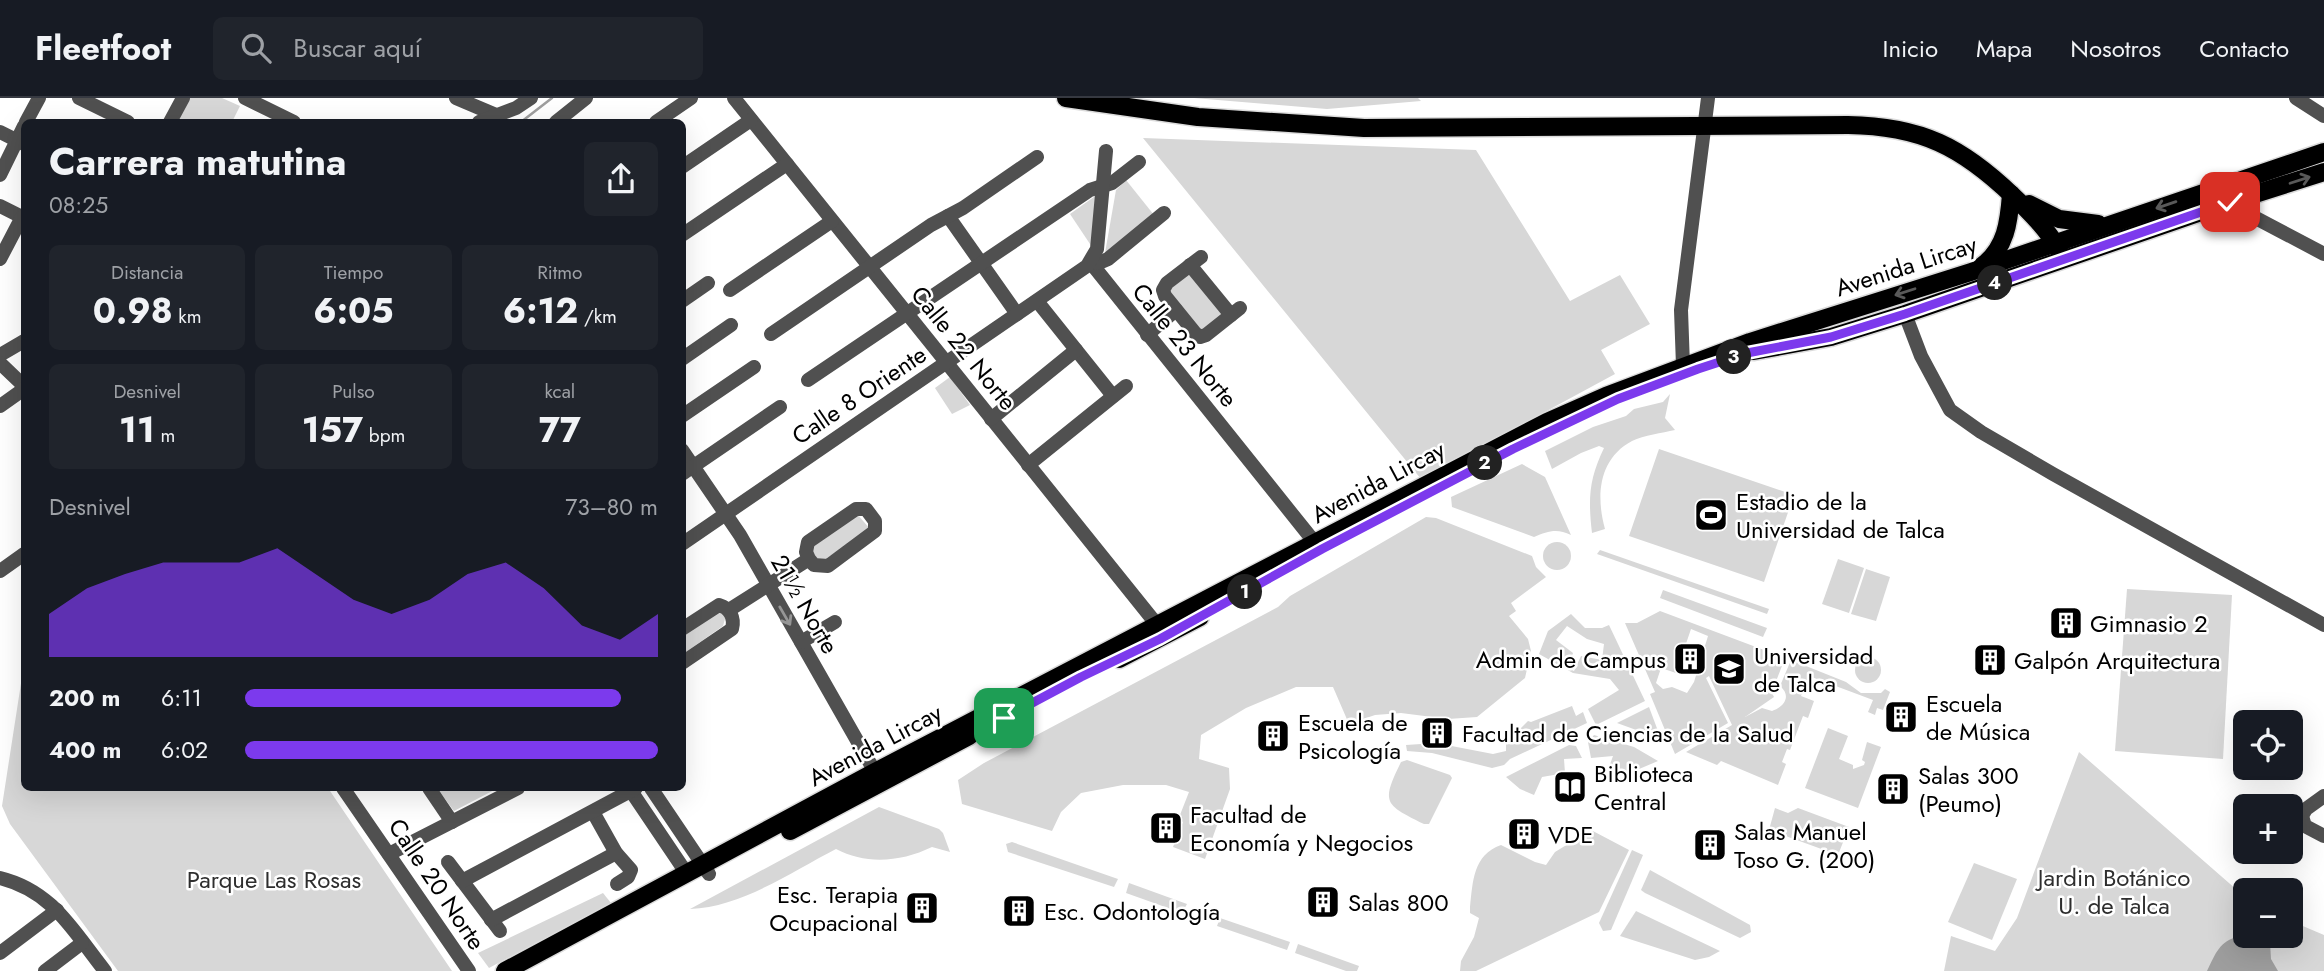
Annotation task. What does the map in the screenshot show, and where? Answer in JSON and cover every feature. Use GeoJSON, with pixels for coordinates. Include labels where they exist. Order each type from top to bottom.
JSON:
{"type":"FeatureCollection","features":[{"type":"Feature","properties":{"kind":"main road"},"geometry":{"type":"LineString","coordinates":[[1066,98],[1198,117],[1320,127],[1425,129],[1861,125],[1903,131],[1930,139],[1968,157],[1992,174],[2035,216],[2060,261]]}},
{"type":"Feature","properties":{"kind":"main road","name":"Avenida Lircay"},"geometry":{"type":"LineString","coordinates":[[1159,633],[1419,488],[1548,422],[1683,366],[2324,152]]}},
{"type":"Feature","properties":{"kind":"main road","name":"Avenida Lircay"},"geometry":{"type":"LineString","coordinates":[[528,971],[706,870],[878,778],[1513,449],[1618,399],[1747,353],[1831,337],[1905,314],[2324,172]]}},
{"type":"Feature","properties":{"kind":"main road"},"geometry":{"type":"LineString","coordinates":[[2011,194],[2059,219],[2109,224]]}},
{"type":"Feature","properties":{"kind":"main road"},"geometry":{"type":"LineString","coordinates":[[1970,272],[1990,260],[2000,248],[2008,225],[2011,194]]}},
{"type":"Feature","properties":{"kind":"main road","name":"Avenida Lircay"},"geometry":{"type":"LineString","coordinates":[[505,971],[687,874],[706,870]]}},
{"type":"Feature","properties":{"kind":"street"},"geometry":{"type":"LineString","coordinates":[[28,119],[39,98]]}},
{"type":"Feature","properties":{"kind":"street"},"geometry":{"type":"LineString","coordinates":[[79,98],[122,119]]}},
{"type":"Feature","properties":{"kind":"street"},"geometry":{"type":"LineString","coordinates":[[172,119],[183,98]]}},
{"type":"Feature","properties":{"kind":"street"},"geometry":{"type":"LineString","coordinates":[[245,98],[288,119]]}},
{"type":"Feature","properties":{"kind":"street"},"geometry":{"type":"LineString","coordinates":[[456,98],[496,115]]}},
{"type":"Feature","properties":{"kind":"street"},"geometry":{"type":"LineString","coordinates":[[486,119],[516,108],[531,98]]}},
{"type":"Feature","properties":{"kind":"street"},"geometry":{"type":"LineString","coordinates":[[560,119],[586,98]]}},
{"type":"Feature","properties":{"kind":"street"},"geometry":{"type":"LineString","coordinates":[[660,119],[691,98]]}},
{"type":"Feature","properties":{"kind":"street","name":"Calle 22 Norte"},"geometry":{"type":"LineString","coordinates":[[734,98],[1159,633]]}},
{"type":"Feature","properties":{"kind":"street"},"geometry":{"type":"LineString","coordinates":[[1683,366],[1681,310],[1708,98]]}},
{"type":"Feature","properties":{"kind":"street"},"geometry":{"type":"LineString","coordinates":[[2295,98],[2324,117]]}},
{"type":"Feature","properties":{"kind":"street"},"geometry":{"type":"LineString","coordinates":[[686,164],[751,120]]}},
{"type":"Feature","properties":{"kind":"street"},"geometry":{"type":"LineString","coordinates":[[0,132],[21,143],[0,175]]}},
{"type":"Feature","properties":{"kind":"street"},"geometry":{"type":"LineString","coordinates":[[1091,262],[1097,249],[1107,151]]}},
{"type":"Feature","properties":{"kind":"street"},"geometry":{"type":"LineString","coordinates":[[771,334],[1037,157]]}},
{"type":"Feature","properties":{"kind":"street"},"geometry":{"type":"LineString","coordinates":[[808,380],[1090,190],[1112,183],[1139,162]]}},
{"type":"Feature","properties":{"kind":"street"},"geometry":{"type":"LineString","coordinates":[[686,232],[787,164]]}},
{"type":"Feature","properties":{"kind":"street"},"geometry":{"type":"LineString","coordinates":[[2230,202],[2324,254]]}},
{"type":"Feature","properties":{"kind":"street"},"geometry":{"type":"LineString","coordinates":[[0,206],[21,216]]}},
{"type":"Feature","properties":{"kind":"street","name":"Calle 8 Oriente"},"geometry":{"type":"LineString","coordinates":[[686,541],[1091,262],[1108,259],[1164,214]]}},
{"type":"Feature","properties":{"kind":"street"},"geometry":{"type":"LineString","coordinates":[[948,216],[1017,314]]}},
{"type":"Feature","properties":{"kind":"street"},"geometry":{"type":"LineString","coordinates":[[0,258],[21,221]]}},
{"type":"Feature","properties":{"kind":"street"},"geometry":{"type":"LineString","coordinates":[[730,290],[832,221]]}},
{"type":"Feature","properties":{"kind":"street"},"geometry":{"type":"LineString","coordinates":[[1196,261],[1235,311],[1200,337],[1176,310],[1163,290],[1196,261]]}},
{"type":"Feature","properties":{"kind":"street","name":"Calle 23 Norte"},"geometry":{"type":"LineString","coordinates":[[1091,262],[1316,544]]}},
{"type":"Feature","properties":{"kind":"street"},"geometry":{"type":"LineString","coordinates":[[686,298],[708,283]]}},
{"type":"Feature","properties":{"kind":"street"},"geometry":{"type":"LineString","coordinates":[[1037,301],[1113,396]]}},
{"type":"Feature","properties":{"kind":"street"},"geometry":{"type":"LineString","coordinates":[[1147,335],[1176,310]]}},
{"type":"Feature","properties":{"kind":"street"},"geometry":{"type":"LineString","coordinates":[[1905,314],[1921,356],[1950,410],[1981,432],[2053,474],[2324,625]]}},
{"type":"Feature","properties":{"kind":"street"},"geometry":{"type":"LineString","coordinates":[[686,356],[731,325]]}},
{"type":"Feature","properties":{"kind":"street"},"geometry":{"type":"LineString","coordinates":[[0,355],[21,343]]}},
{"type":"Feature","properties":{"kind":"street"},"geometry":{"type":"LineString","coordinates":[[991,419],[1076,350]]}},
{"type":"Feature","properties":{"kind":"street"},"geometry":{"type":"LineString","coordinates":[[0,363],[21,384]]}},
{"type":"Feature","properties":{"kind":"street"},"geometry":{"type":"LineString","coordinates":[[686,413],[754,367]]}},
{"type":"Feature","properties":{"kind":"street"},"geometry":{"type":"LineString","coordinates":[[1028,465],[1126,386]]}},
{"type":"Feature","properties":{"kind":"street"},"geometry":{"type":"LineString","coordinates":[[0,406],[21,389]]}},
{"type":"Feature","properties":{"kind":"street"},"geometry":{"type":"LineString","coordinates":[[688,470],[780,407]]}},
{"type":"Feature","properties":{"kind":"street","name":"21½ Norte"},"geometry":{"type":"LineString","coordinates":[[688,470],[727,514],[878,778]]}},
{"type":"Feature","properties":{"kind":"street"},"geometry":{"type":"LineString","coordinates":[[856,509],[866,509],[875,521],[875,531],[828,566],[814,565],[809,559],[806,552],[808,542],[856,509]]}},
{"type":"Feature","properties":{"kind":"street"},"geometry":{"type":"LineString","coordinates":[[0,571],[21,556]]}},
{"type":"Feature","properties":{"kind":"street"},"geometry":{"type":"LineString","coordinates":[[729,610],[809,559]]}},
{"type":"Feature","properties":{"kind":"street"},"geometry":{"type":"LineString","coordinates":[[686,626],[715,607],[729,610],[733,619],[732,629],[686,660]]}},
{"type":"Feature","properties":{"kind":"street"},"geometry":{"type":"LineString","coordinates":[[801,642],[835,622]]}},
{"type":"Feature","properties":{"kind":"street","name":"Calle 20 Norte"},"geometry":{"type":"LineString","coordinates":[[345,791],[469,971]]}},
{"type":"Feature","properties":{"kind":"street"},"geometry":{"type":"LineString","coordinates":[[431,791],[452,822]]}},
{"type":"Feature","properties":{"kind":"street"},"geometry":{"type":"LineString","coordinates":[[389,854],[512,791]]}},
{"type":"Feature","properties":{"kind":"street"},"geometry":{"type":"LineString","coordinates":[[462,881],[593,812],[627,791]]}},
{"type":"Feature","properties":{"kind":"street"},"geometry":{"type":"LineString","coordinates":[[634,791],[687,874]]}},
{"type":"Feature","properties":{"kind":"street"},"geometry":{"type":"LineString","coordinates":[[653,791],[706,870]]}},
{"type":"Feature","properties":{"kind":"street"},"geometry":{"type":"LineString","coordinates":[[2324,796],[2306,809],[2302,816],[2305,826],[2324,836]]}},
{"type":"Feature","properties":{"kind":"street"},"geometry":{"type":"LineString","coordinates":[[593,812],[617,853],[629,867],[631,873],[617,884]]}},
{"type":"Feature","properties":{"kind":"street"},"geometry":{"type":"LineString","coordinates":[[668,844],[683,835]]}},
{"type":"Feature","properties":{"kind":"street"},"geometry":{"type":"LineString","coordinates":[[448,862],[495,925],[617,853]]}},
{"type":"Feature","properties":{"kind":"street"},"geometry":{"type":"LineString","coordinates":[[0,878],[39,894],[57,909],[105,971]]}},
{"type":"Feature","properties":{"kind":"street"},"geometry":{"type":"LineString","coordinates":[[0,953],[57,909]]}},
{"type":"Feature","properties":{"kind":"street"},"geometry":{"type":"LineString","coordinates":[[45,971],[82,943]]}},
{"type":"Feature","properties":{"kind":"green space"},"geometry":{"type":"Polygon","coordinates":[[[188,98],[222,98],[240,106],[234,119],[178,119],[188,98]]]}},
{"type":"Feature","properties":{"kind":"green space"},"geometry":{"type":"Polygon","coordinates":[[[1194,98],[1418,98],[1421,101],[1327,109],[1194,98]]]}},
{"type":"Feature","properties":{"kind":"green space"},"geometry":{"type":"Polygon","coordinates":[[[1143,138],[1476,150],[1570,301],[1620,275],[1650,324],[1601,350],[1615,374],[1421,479],[1143,138]]]}},
{"type":"Feature","properties":{"kind":"green space"},"geometry":{"type":"Polygon","coordinates":[[[1126,180],[1154,215],[1105,253],[1116,190],[1126,180]]]}},
{"type":"Feature","properties":{"kind":"green space"},"geometry":{"type":"Polygon","coordinates":[[[1098,194],[1092,247],[1070,214],[1098,194]]]}},
{"type":"Feature","properties":{"kind":"green space"},"geometry":{"type":"Polygon","coordinates":[[[1190,273],[1223,314],[1200,333],[1168,291],[1190,273]]]}},
{"type":"Feature","properties":{"kind":"green space"},"geometry":{"type":"Polygon","coordinates":[[[950,377],[970,405],[952,414],[935,388],[950,377]]]}},
{"type":"Feature","properties":{"kind":"green space"},"geometry":{"type":"Polygon","coordinates":[[[1670,394],[1665,418],[1675,430],[1632,441],[1612,458],[1602,480],[1601,504],[1605,529],[1592,533],[1591,489],[1604,448],[1599,446],[1581,453],[1552,469],[1545,451],[1593,427],[1626,416],[1634,409],[1663,402],[1670,394]]]}},
{"type":"Feature","properties":{"kind":"green space","name":"Estadio de la Universidad de Talca"},"geometry":{"type":"Polygon","coordinates":[[[1659,449],[1794,495],[1764,582],[1629,536],[1659,449]]]}},
{"type":"Feature","properties":{"kind":"green space"},"geometry":{"type":"Polygon","coordinates":[[[1522,464],[1545,477],[1571,535],[1552,531],[1534,537],[1452,507],[1451,497],[1522,464]]]}},
{"type":"Feature","properties":{"kind":"green space"},"geometry":{"type":"Polygon","coordinates":[[[857,514],[871,530],[824,560],[810,556],[812,542],[857,514]]]}},
{"type":"Feature","properties":{"kind":"green space"},"geometry":{"type":"Polygon","coordinates":[[[1426,517],[1436,518],[1532,556],[1536,567],[1546,577],[1511,603],[1516,611],[1509,616],[1528,639],[1531,651],[1525,678],[1477,717],[1448,719],[1401,713],[1375,715],[1349,724],[1333,687],[1296,687],[1246,708],[1201,735],[1199,759],[1229,768],[1230,789],[1205,859],[1173,847],[1183,822],[1178,820],[1189,792],[1166,785],[1123,785],[1081,793],[1061,812],[1052,831],[962,804],[958,780],[984,763],[1278,607],[1290,596],[1426,517]]]}},
{"type":"Feature","properties":{"kind":"green space"},"geometry":{"type":"Polygon","coordinates":[[[1557,542],[1567,546],[1571,556],[1567,566],[1557,570],[1547,566],[1543,556],[1547,546],[1557,542]]]}},
{"type":"Feature","properties":{"kind":"green space"},"geometry":{"type":"Polygon","coordinates":[[[1600,550],[1769,609],[1767,614],[1597,554],[1600,550]]]}},
{"type":"Feature","properties":{"kind":"green space"},"geometry":{"type":"Polygon","coordinates":[[[1838,559],[1864,568],[1849,613],[1822,604],[1838,559]]]}},
{"type":"Feature","properties":{"kind":"green space"},"geometry":{"type":"Polygon","coordinates":[[[1866,569],[1890,577],[1876,621],[1851,614],[1866,569]]]}},
{"type":"Feature","properties":{"kind":"green space"},"geometry":{"type":"Polygon","coordinates":[[[2127,589],[2232,595],[2223,759],[2115,751],[2127,589]]]}},
{"type":"Feature","properties":{"kind":"green space"},"geometry":{"type":"Polygon","coordinates":[[[1663,590],[1767,628],[1763,637],[1660,598],[1663,590]]]}},
{"type":"Feature","properties":{"kind":"green space"},"geometry":{"type":"Polygon","coordinates":[[[1660,611],[1785,658],[1775,684],[1769,684],[1762,673],[1774,697],[1745,717],[1762,708],[1772,711],[1783,704],[1786,694],[1780,686],[1791,660],[1846,682],[1861,693],[1881,693],[1885,689],[1890,692],[1883,710],[1877,708],[1875,715],[1868,712],[1873,700],[1809,676],[1801,696],[1814,701],[1808,718],[1803,716],[1790,750],[1787,749],[1782,762],[1786,764],[1778,785],[1721,761],[1717,765],[1686,752],[1732,725],[1709,676],[1706,678],[1728,723],[1675,754],[1650,694],[1655,692],[1625,623],[1637,623],[1660,611]],[[1691,629],[1676,673],[1661,668],[1656,683],[1663,689],[1672,687],[1687,693],[1694,682],[1708,636],[1691,629]]]}},
{"type":"Feature","properties":{"kind":"green space"},"geometry":{"type":"Polygon","coordinates":[[[727,612],[723,626],[686,652],[686,631],[711,614],[727,612]]]}},
{"type":"Feature","properties":{"kind":"green space"},"geometry":{"type":"Polygon","coordinates":[[[1571,614],[1585,628],[1602,628],[1609,625],[1645,701],[1596,725],[1588,709],[1619,690],[1610,679],[1573,673],[1539,654],[1548,631],[1571,614]],[[1567,626],[1556,640],[1573,653],[1568,668],[1574,671],[1581,656],[1602,660],[1604,644],[1587,639],[1567,626]]]}},
{"type":"Feature","properties":{"kind":"green space"},"geometry":{"type":"Polygon","coordinates":[[[1868,657],[1877,661],[1881,670],[1877,679],[1868,683],[1859,679],[1855,670],[1859,661],[1868,657]]]}},
{"type":"Feature","properties":{"kind":"green space","name":"Parque Las Rosas"},"geometry":{"type":"Polygon","coordinates":[[[21,683],[21,791],[330,791],[452,971],[118,971],[10,824],[2,806],[21,683]]]}},
{"type":"Feature","properties":{"kind":"green space"},"geometry":{"type":"Polygon","coordinates":[[[1572,706],[1576,716],[1583,712],[1587,723],[1510,759],[1504,765],[1492,768],[1432,753],[1407,751],[1406,745],[1436,743],[1493,754],[1506,751],[1506,743],[1528,721],[1572,706]]]}},
{"type":"Feature","properties":{"kind":"green space"},"geometry":{"type":"Polygon","coordinates":[[[1649,707],[1661,739],[1617,723],[1649,707]]]}},
{"type":"Feature","properties":{"kind":"green space"},"geometry":{"type":"Polygon","coordinates":[[[1828,728],[1848,736],[1839,759],[1853,765],[1853,769],[1864,765],[1862,760],[1867,742],[1881,747],[1858,808],[1805,788],[1828,728]]]}},
{"type":"Feature","properties":{"kind":"green space"},"geometry":{"type":"Polygon","coordinates":[[[1594,735],[1634,747],[1658,761],[1625,775],[1608,770],[1613,756],[1591,758],[1588,742],[1594,735]]]}},
{"type":"Feature","properties":{"kind":"green space"},"geometry":{"type":"Polygon","coordinates":[[[1569,745],[1576,746],[1582,758],[1564,759],[1565,773],[1542,777],[1534,795],[1520,789],[1506,777],[1569,745]]]}},
{"type":"Feature","properties":{"kind":"green space","name":"Jardin Botánico U. de Talca"},"geometry":{"type":"Polygon","coordinates":[[[2079,752],[2233,887],[2233,948],[2303,948],[2303,926],[2324,935],[2324,971],[1944,971],[1951,936],[1995,951],[2017,918],[2079,752]]]}},
{"type":"Feature","properties":{"kind":"green space"},"geometry":{"type":"Polygon","coordinates":[[[1407,760],[1452,778],[1429,824],[1401,812],[1390,801],[1389,794],[1395,776],[1401,762],[1407,760]]]}},
{"type":"Feature","properties":{"kind":"green space"},"geometry":{"type":"Polygon","coordinates":[[[439,791],[492,791],[454,811],[439,791]]]}},
{"type":"Feature","properties":{"kind":"green space"},"geometry":{"type":"Polygon","coordinates":[[[879,807],[939,829],[950,852],[932,847],[908,856],[884,860],[859,858],[836,849],[747,895],[709,907],[690,909],[879,807]]]}},
{"type":"Feature","properties":{"kind":"green space"},"geometry":{"type":"Polygon","coordinates":[[[1775,808],[1788,813],[1798,808],[1849,827],[1838,855],[1769,830],[1775,808]]]}},
{"type":"Feature","properties":{"kind":"green space"},"geometry":{"type":"Polygon","coordinates":[[[1591,830],[1629,850],[1599,912],[1476,971],[1460,971],[1461,961],[1474,937],[1479,918],[1470,913],[1470,907],[1476,870],[1485,855],[1501,845],[1546,865],[1555,852],[1591,830]]]}},
{"type":"Feature","properties":{"kind":"green space"},"geometry":{"type":"Polygon","coordinates":[[[1012,842],[1118,879],[1114,887],[1008,852],[1006,844],[1012,842]]]}},
{"type":"Feature","properties":{"kind":"green space"},"geometry":{"type":"Polygon","coordinates":[[[1632,850],[1643,855],[1611,930],[1603,931],[1599,923],[1632,850]]]}},
{"type":"Feature","properties":{"kind":"green space"},"geometry":{"type":"Polygon","coordinates":[[[1974,863],[2017,879],[1992,940],[1948,922],[1974,863]]]}},
{"type":"Feature","properties":{"kind":"green space"},"geometry":{"type":"Polygon","coordinates":[[[1650,870],[1750,925],[1751,932],[1740,938],[1645,893],[1641,890],[1650,870]]]}},
{"type":"Feature","properties":{"kind":"green space"},"geometry":{"type":"Polygon","coordinates":[[[1129,883],[1187,904],[1182,913],[1126,893],[1129,883]]]}},
{"type":"Feature","properties":{"kind":"green space"},"geometry":{"type":"Polygon","coordinates":[[[603,893],[611,903],[489,968],[478,953],[603,893]]]}},
{"type":"Feature","properties":{"kind":"green space"},"geometry":{"type":"Polygon","coordinates":[[[1636,911],[1720,951],[1695,960],[1620,936],[1636,911]]]}},
{"type":"Feature","properties":{"kind":"green space"},"geometry":{"type":"Polygon","coordinates":[[[1220,918],[1290,942],[1287,950],[1217,926],[1220,918]]]}},
{"type":"Feature","properties":{"kind":"green space"},"geometry":{"type":"Polygon","coordinates":[[[1298,944],[1359,966],[1357,971],[1346,971],[1295,953],[1298,944]]]}},
{"type":"Feature","properties":{"kind":"shaded area"},"geometry":{"type":"Polygon","coordinates":[[[2233,938],[2233,948],[2270,948],[2271,959],[2278,971],[2207,971],[2216,953],[2233,938]]]}},
{"type":"Feature","properties":{"kind":"waterway"},"geometry":{"type":"LineString","coordinates":[[525,119],[552,98]]}},
{"type":"Feature","properties":{"kind":"place","name":"Estadio de la Universidad de Talca"},"geometry":{"type":"Point","coordinates":[1711,515]}},
{"type":"Feature","properties":{"kind":"place","name":"Gimnasio 2"},"geometry":{"type":"Point","coordinates":[2066,623]}},
{"type":"Feature","properties":{"kind":"place","name":"Admin de Campus"},"geometry":{"type":"Point","coordinates":[1690,659]}},
{"type":"Feature","properties":{"kind":"place","name":"Galpón Arquitectura"},"geometry":{"type":"Point","coordinates":[1990,660]}},
{"type":"Feature","properties":{"kind":"place","name":"Universidad de Talca"},"geometry":{"type":"Point","coordinates":[1729,669]}},
{"type":"Feature","properties":{"kind":"place","name":"Escuela de Música"},"geometry":{"type":"Point","coordinates":[1901,717]}},
{"type":"Feature","properties":{"kind":"place","name":"Facultad de Ciencias de la Salud"},"geometry":{"type":"Point","coordinates":[1437,733]}},
{"type":"Feature","properties":{"kind":"place","name":"Escuela de Psicología"},"geometry":{"type":"Point","coordinates":[1273,736]}},
{"type":"Feature","properties":{"kind":"place","name":"Biblioteca Central"},"geometry":{"type":"Point","coordinates":[1570,787]}},
{"type":"Feature","properties":{"kind":"place","name":"Salas 300 (Peumo)"},"geometry":{"type":"Point","coordinates":[1893,789]}},
{"type":"Feature","properties":{"kind":"place","name":"Facultad de Economía y Negocios"},"geometry":{"type":"Point","coordinates":[1166,828]}},
{"type":"Feature","properties":{"kind":"place","name":"VDE"},"geometry":{"type":"Point","coordinates":[1524,834]}},
{"type":"Feature","properties":{"kind":"place","name":"Salas Manuel Toso G. (200)"},"geometry":{"type":"Point","coordinates":[1710,845]}},
{"type":"Feature","properties":{"kind":"place","name":"Salas 800"},"geometry":{"type":"Point","coordinates":[1323,902]}},
{"type":"Feature","properties":{"kind":"place","name":"Esc. Terapia Ocupacional"},"geometry":{"type":"Point","coordinates":[922,908]}},
{"type":"Feature","properties":{"kind":"place","name":"Esc. Odontología"},"geometry":{"type":"Point","coordinates":[1019,911]}},
{"type":"Feature","properties":{"kind":"route"},"geometry":{"type":"LineString","coordinates":[[1004,718],[1160,639],[1322,549],[1513,449],[1618,399],[1747,353],[1831,337],[1905,314],[2230,202]]}}]}
